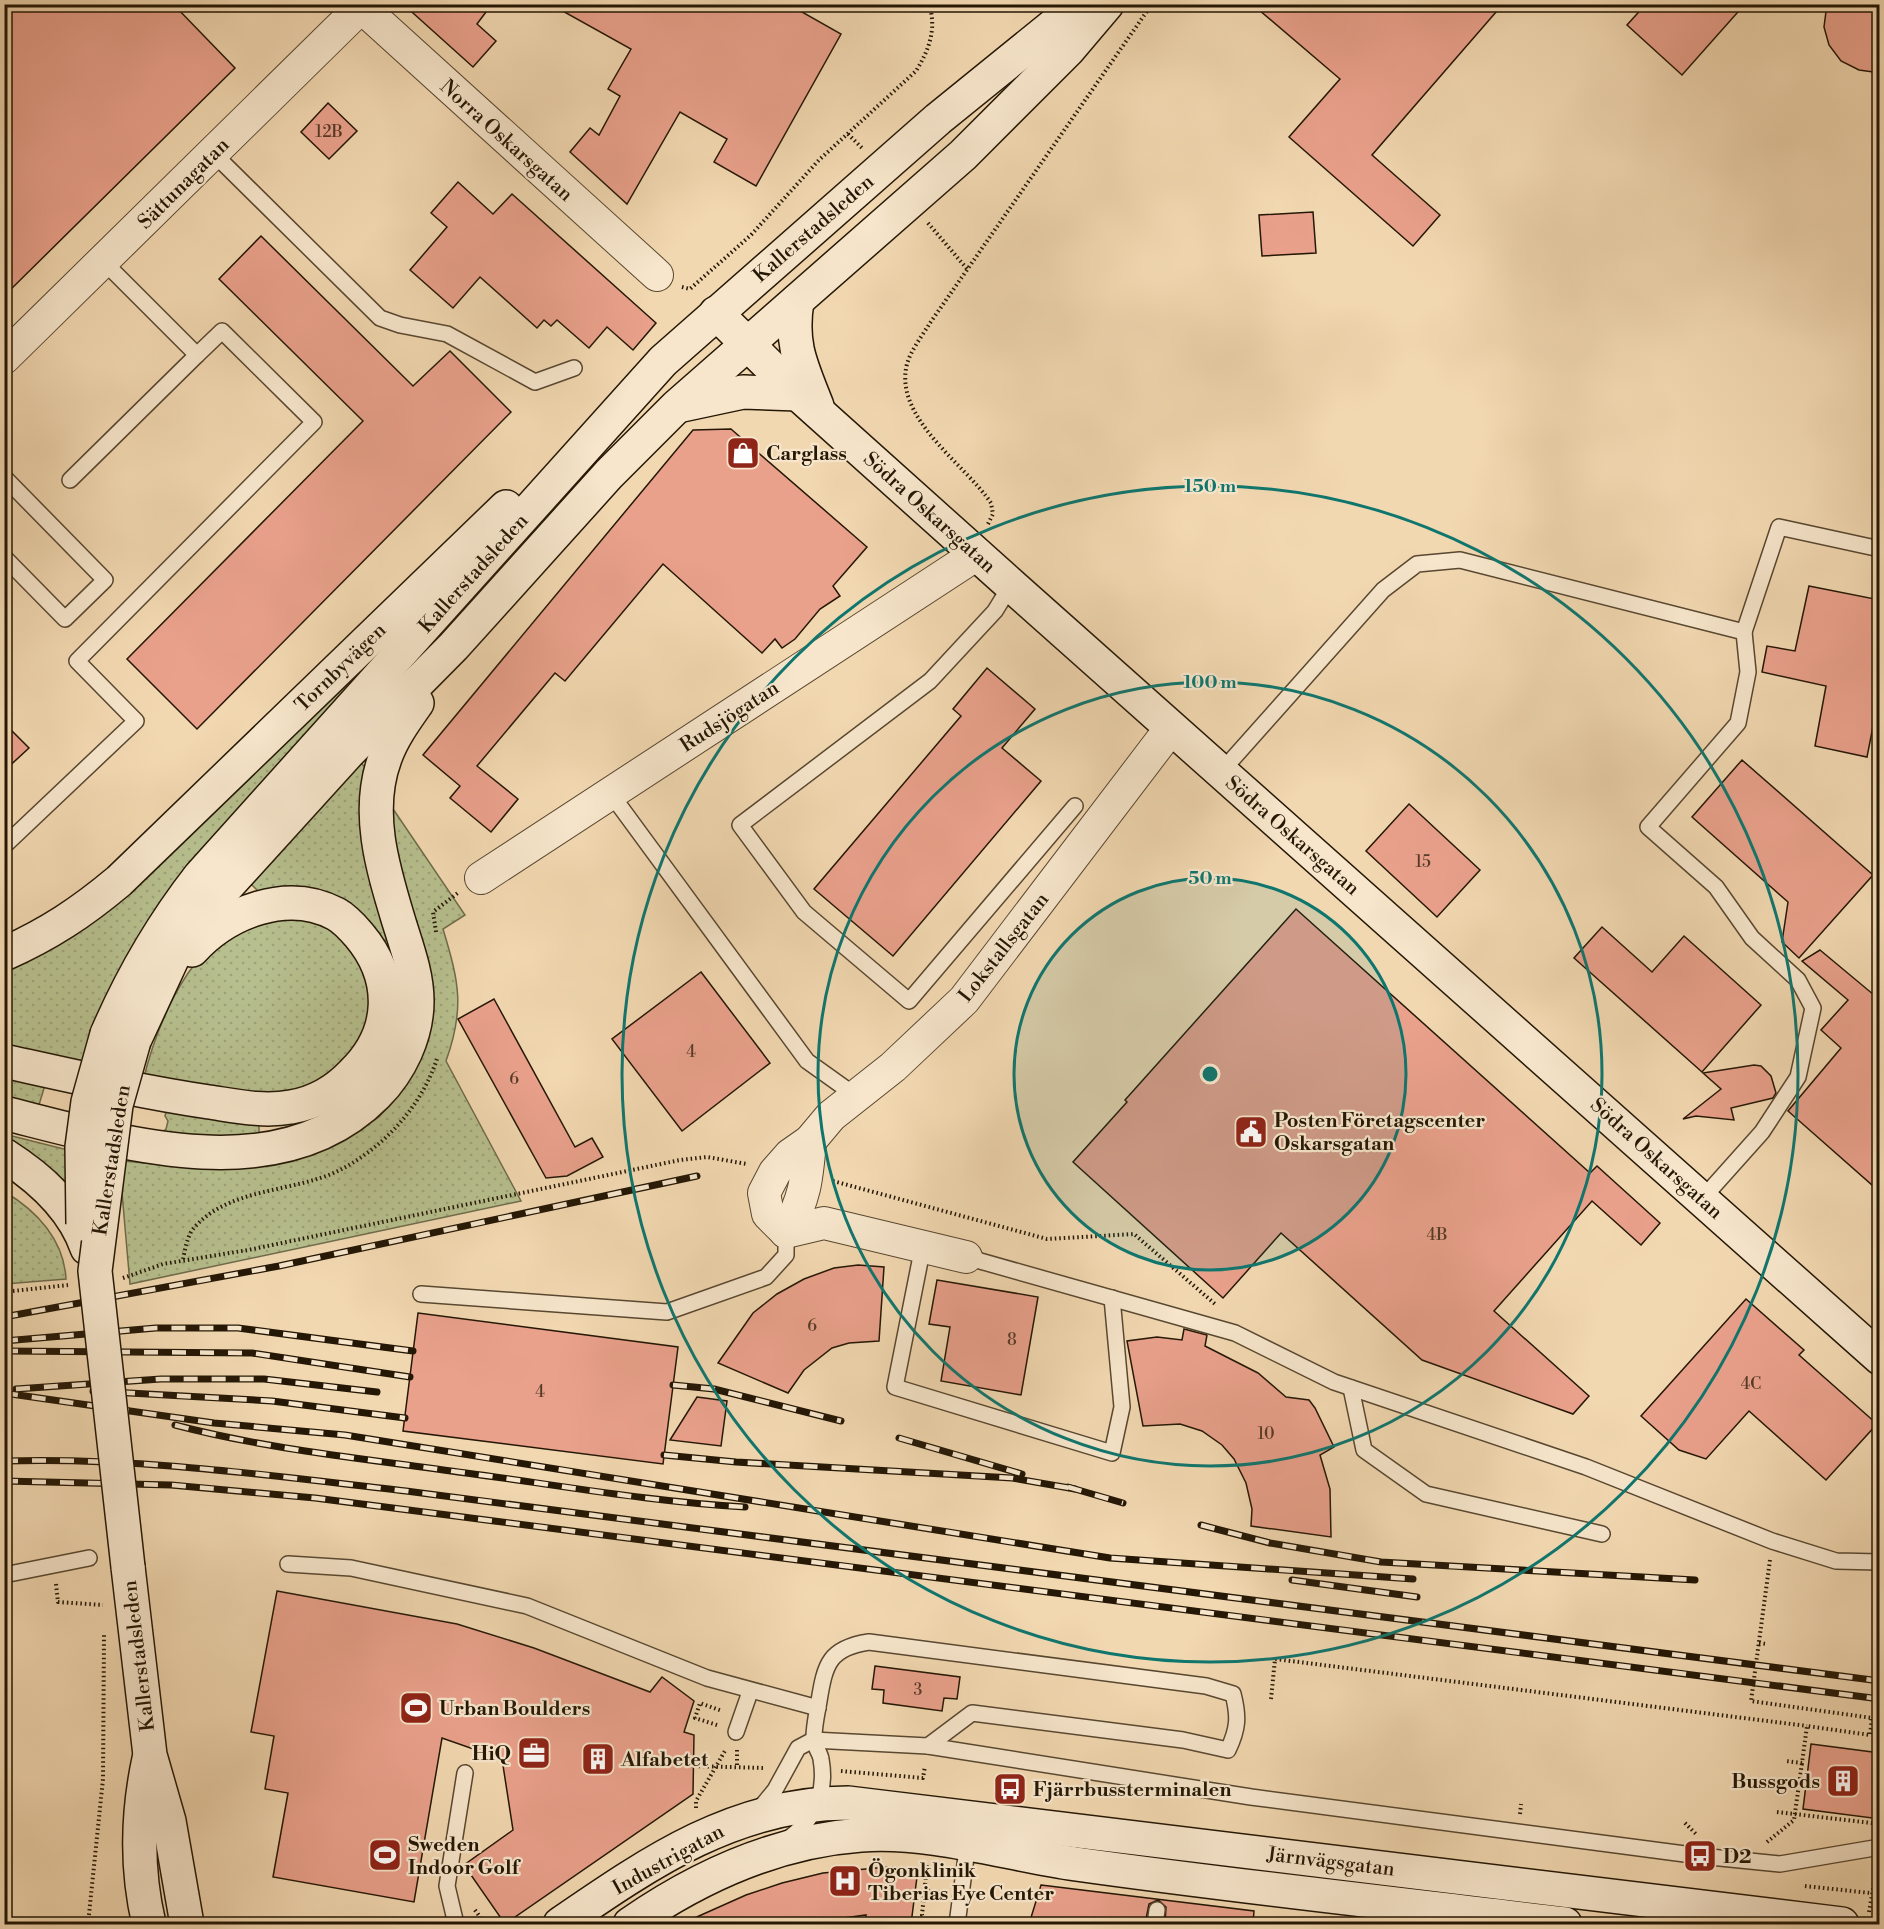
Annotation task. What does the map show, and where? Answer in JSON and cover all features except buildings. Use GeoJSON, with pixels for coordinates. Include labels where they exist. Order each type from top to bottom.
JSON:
{"type":"FeatureCollection","features":[{"type":"Feature","properties":{"kind":"main road","name":"Kallerstadsleden"},"geometry":{"type":"LineString","coordinates":[[95,1271],[116,1105],[126,989],[149,947],[200,876],[663,361],[938,119],[1080,4]]}},
{"type":"Feature","properties":{"kind":"main road","name":"Kallerstadsleden"},"geometry":{"type":"LineString","coordinates":[[187,1924],[169,1821],[150,1755],[95,1271],[83,1236],[82,1147],[88,1102],[120,1038],[153,997],[180,942],[219,895],[349,752],[454,646],[609,474],[677,406],[963,155],[1068,50],[1107,4]]}},
{"type":"Feature","properties":{"kind":"main road"},"geometry":{"type":"LineString","coordinates":[[677,406],[743,392],[809,403],[793,337],[797,301]]}},
{"type":"Feature","properties":{"kind":"main road","name":"Södra Oskarsgatan"},"geometry":{"type":"LineString","coordinates":[[716,313],[809,403],[1011,585],[1878,1356]]}},
{"type":"Feature","properties":{"kind":"main road","name":"Tornbyvägen"},"geometry":{"type":"LineString","coordinates":[[4,954],[38,939],[81,913],[119,880],[568,447],[663,361]]}},
{"type":"Feature","properties":{"kind":"main road"},"geometry":{"type":"LineString","coordinates":[[4,1113],[157,1148],[209,1154],[252,1151],[316,1135],[344,1122],[367,1105],[386,1085],[403,1059],[413,1032],[417,1002],[414,973],[386,878],[378,836],[376,797],[385,758],[399,729],[454,646]]}},
{"type":"Feature","properties":{"kind":"main road"},"geometry":{"type":"LineString","coordinates":[[4,1061],[173,1096],[263,1109],[291,1107],[320,1099],[343,1084],[364,1063],[378,1041],[385,1016],[387,992],[369,947],[353,928],[336,914],[294,903],[270,904],[253,909],[221,925],[195,946],[165,978],[153,997]]}},
{"type":"Feature","properties":{"kind":"main road"},"geometry":{"type":"LineString","coordinates":[[4,1155],[43,1183],[65,1206],[83,1236]]}},
{"type":"Feature","properties":{"kind":"main road","name":"Kallerstadsleden"},"geometry":{"type":"LineString","coordinates":[[149,1924],[138,1847],[141,1800],[150,1755]]}},
{"type":"Feature","properties":{"kind":"main road","name":"Industrigatan"},"geometry":{"type":"LineString","coordinates":[[560,1924],[655,1862],[705,1834],[755,1815],[787,1806],[819,1803]]}},
{"type":"Feature","properties":{"kind":"main road","name":"Järnvägsgatan"},"geometry":{"type":"LineString","coordinates":[[819,1803],[897,1807],[1842,1924]]}},
{"type":"Feature","properties":{"kind":"main road","name":"Järnvägsgatan"},"geometry":{"type":"LineString","coordinates":[[630,1924],[691,1886],[727,1868],[769,1853],[860,1835],[919,1837],[1076,1864],[1565,1924]]}},
{"type":"Feature","properties":{"kind":"street","name":"Norra Oskarsgatan"},"geometry":{"type":"LineString","coordinates":[[359,6],[657,274]]}},
{"type":"Feature","properties":{"kind":"street","name":"Sättunagatan"},"geometry":{"type":"LineString","coordinates":[[4,358],[359,6]]}},
{"type":"Feature","properties":{"kind":"street","name":"Rudsjögatan"},"geometry":{"type":"LineString","coordinates":[[481,878],[611,794],[973,550]]}},
{"type":"Feature","properties":{"kind":"street","name":"Lokstallsgatan"},"geometry":{"type":"LineString","coordinates":[[786,1232],[768,1214],[764,1193],[775,1172],[790,1155],[810,1141],[831,1116],[893,1067],[964,1000],[1171,728]]}},
{"type":"Feature","properties":{"kind":"street"},"geometry":{"type":"LineString","coordinates":[[786,1232],[800,1207],[807,1176],[810,1141]]}},
{"type":"Feature","properties":{"kind":"street"},"geometry":{"type":"LineString","coordinates":[[786,1232],[824,1223],[966,1257]]}},
{"type":"Feature","properties":{"kind":"lane"},"geometry":{"type":"LineString","coordinates":[[213,153],[380,318],[400,325],[447,334],[535,382],[574,368]]}},
{"type":"Feature","properties":{"kind":"lane"},"geometry":{"type":"LineString","coordinates":[[103,261],[197,356]]}},
{"type":"Feature","properties":{"kind":"lane"},"geometry":{"type":"LineString","coordinates":[[4,846],[136,721],[77,661],[314,422],[222,331],[70,480]]}},
{"type":"Feature","properties":{"kind":"lane"},"geometry":{"type":"LineString","coordinates":[[4,477],[105,580],[64,619],[4,557]]}},
{"type":"Feature","properties":{"kind":"lane"},"geometry":{"type":"LineString","coordinates":[[1703,1198],[1762,1132],[1798,1077],[1813,1008],[1798,980],[1752,938],[1716,887],[1648,827],[1738,723],[1748,672],[1744,632],[1779,527],[1880,549]]}},
{"type":"Feature","properties":{"kind":"lane"},"geometry":{"type":"LineString","coordinates":[[1221,772],[1383,590],[1418,564],[1460,560],[1744,632]]}},
{"type":"Feature","properties":{"kind":"lane"},"geometry":{"type":"LineString","coordinates":[[1011,585],[994,611],[930,681],[740,825],[804,912],[909,1001],[1075,806]]}},
{"type":"Feature","properties":{"kind":"lane"},"geometry":{"type":"LineString","coordinates":[[611,794],[807,1061],[856,1096]]}},
{"type":"Feature","properties":{"kind":"lane"},"geometry":{"type":"LineString","coordinates":[[421,1294],[667,1312],[766,1277],[786,1255],[786,1232]]}},
{"type":"Feature","properties":{"kind":"lane"},"geometry":{"type":"LineString","coordinates":[[923,1246],[895,1387],[1112,1453],[1122,1407],[1112,1298]]}},
{"type":"Feature","properties":{"kind":"lane"},"geometry":{"type":"LineString","coordinates":[[966,1257],[1235,1334],[1334,1382],[1586,1467],[1772,1541],[1836,1561],[1880,1562]]}},
{"type":"Feature","properties":{"kind":"lane"},"geometry":{"type":"LineString","coordinates":[[1351,1388],[1364,1450],[1426,1494],[1602,1534]]}},
{"type":"Feature","properties":{"kind":"lane"},"geometry":{"type":"LineString","coordinates":[[4,1575],[89,1558]]}},
{"type":"Feature","properties":{"kind":"lane"},"geometry":{"type":"LineString","coordinates":[[288,1563],[351,1568],[527,1606],[707,1678],[750,1692],[818,1708]]}},
{"type":"Feature","properties":{"kind":"lane"},"geometry":{"type":"LineString","coordinates":[[769,1853],[804,1826],[819,1803],[821,1757],[813,1740],[824,1670],[830,1659],[855,1644],[869,1641],[1206,1686],[1233,1695],[1239,1717],[1236,1734],[1228,1750],[1183,1740],[972,1713],[928,1746]]}},
{"type":"Feature","properties":{"kind":"lane"},"geometry":{"type":"LineString","coordinates":[[738,1725],[750,1692]]}},
{"type":"Feature","properties":{"kind":"lane"},"geometry":{"type":"LineString","coordinates":[[755,1815],[775,1790],[798,1748],[813,1740],[928,1746],[1251,1797],[1700,1856],[1780,1864],[1879,1855]]}},
{"type":"Feature","properties":{"kind":"lane"},"geometry":{"type":"LineString","coordinates":[[457,1923],[447,1886],[465,1773]]}},
{"type":"Feature","properties":{"kind":"lane"},"geometry":{"type":"LineString","coordinates":[[957,1924],[964,1868],[970,1845],[980,1832],[998,1819]]}},
{"type":"Feature","properties":{"kind":"path"},"geometry":{"type":"LineString","coordinates":[[657,274],[674,285],[690,289],[751,235],[819,160],[916,71],[927,54],[932,33],[932,15],[929,4]]}},
{"type":"Feature","properties":{"kind":"path"},"geometry":{"type":"LineString","coordinates":[[973,550],[993,514],[991,503],[920,421],[910,402],[907,365],[916,346],[1152,4]]}},
{"type":"Feature","properties":{"kind":"path"},"geometry":{"type":"LineString","coordinates":[[920,214],[968,270]]}},
{"type":"Feature","properties":{"kind":"path"},"geometry":{"type":"LineString","coordinates":[[183,1260],[248,1250],[680,1160],[707,1157],[775,1172]]}},
{"type":"Feature","properties":{"kind":"path"},"geometry":{"type":"LineString","coordinates":[[807,1176],[1047,1239],[1134,1234],[1228,1316],[1235,1334]]}},
{"type":"Feature","properties":{"kind":"path"},"geometry":{"type":"LineString","coordinates":[[1271,1699],[1275,1659],[1870,1735],[1872,1718],[1751,1701],[1772,1541]]}},
{"type":"Feature","properties":{"kind":"path"},"geometry":{"type":"LineString","coordinates":[[103,1596],[104,1616]]}},
{"type":"Feature","properties":{"kind":"path"},"geometry":{"type":"LineString","coordinates":[[58,1602],[103,1605]]}},
{"type":"Feature","properties":{"kind":"path"},"geometry":{"type":"LineString","coordinates":[[88,1924],[103,1779],[104,1628]]}},
{"type":"Feature","properties":{"kind":"path"},"geometry":{"type":"LineString","coordinates":[[1758,1643],[1766,1644]]}},
{"type":"Feature","properties":{"kind":"path"},"geometry":{"type":"LineString","coordinates":[[700,1703],[738,1725],[695,1718],[700,1703]]}},
{"type":"Feature","properties":{"kind":"path"},"geometry":{"type":"LineString","coordinates":[[1761,1847],[1794,1820],[1807,1726]]}},
{"type":"Feature","properties":{"kind":"path"},"geometry":{"type":"LineString","coordinates":[[696,1800],[725,1750]]}},
{"type":"Feature","properties":{"kind":"path"},"geometry":{"type":"LineString","coordinates":[[1786,1761],[1802,1763]]}},
{"type":"Feature","properties":{"kind":"path"},"geometry":{"type":"LineString","coordinates":[[694,1766],[768,1768]]}},
{"type":"Feature","properties":{"kind":"path"},"geometry":{"type":"LineString","coordinates":[[1777,1812],[1880,1824]]}},
{"type":"Feature","properties":{"kind":"path"},"geometry":{"type":"LineString","coordinates":[[1685,1823],[1700,1839]]}},
{"type":"Feature","properties":{"kind":"path"},"geometry":{"type":"LineString","coordinates":[[1872,1893],[1879,1855]]}},
{"type":"Feature","properties":{"kind":"path"},"geometry":{"type":"LineString","coordinates":[[927,1864],[922,1915],[929,1924]]}},
{"type":"Feature","properties":{"kind":"path"},"geometry":{"type":"LineString","coordinates":[[1805,1886],[1880,1894]]}},
{"type":"Feature","properties":{"kind":"path"},"geometry":{"type":"LineString","coordinates":[[924,1890],[940,1892]]}},
{"type":"Feature","properties":{"kind":"path"},"geometry":{"type":"LineString","coordinates":[[35,1921],[64,1919],[80,1924]]}},
{"type":"Feature","properties":{"kind":"green space"},"geometry":{"type":"Polygon","coordinates":[[[516,506],[85,1062],[5,1045],[4,970],[516,506]]]}},
{"type":"Feature","properties":{"kind":"green space"},"geometry":{"type":"Polygon","coordinates":[[[359,761],[369,771],[391,938],[381,942],[260,893],[250,883],[359,761]]]}},
{"type":"Feature","properties":{"kind":"green space"},"geometry":{"type":"Polygon","coordinates":[[[389,803],[465,915],[443,929],[458,995],[456,1025],[446,1061],[521,1201],[130,1284],[122,1193],[124,1161],[184,1167],[228,1168],[335,1144],[379,1117],[399,1094],[419,1063],[428,1034],[389,832],[389,803]]]}},
{"type":"Feature","properties":{"kind":"green space"},"geometry":{"type":"Polygon","coordinates":[[[297,916],[333,930],[347,942],[371,983],[373,1010],[365,1038],[320,1085],[263,1097],[143,1081],[155,1040],[174,996],[200,957],[216,942],[241,928],[297,916]]]}},
{"type":"Feature","properties":{"kind":"green space"},"geometry":{"type":"Polygon","coordinates":[[[4,1076],[45,1085],[38,1108],[5,1099],[4,1076]]]}},
{"type":"Feature","properties":{"kind":"green space"},"geometry":{"type":"Polygon","coordinates":[[[167,1108],[219,1120],[259,1122],[259,1140],[233,1142],[162,1132],[166,1129],[168,1121],[165,1116],[167,1108]]]}},
{"type":"Feature","properties":{"kind":"green space"},"geometry":{"type":"Polygon","coordinates":[[[4,1134],[68,1150],[65,1186],[5,1142],[4,1134]]]}},
{"type":"Feature","properties":{"kind":"green space"},"geometry":{"type":"Polygon","coordinates":[[[5,1192],[28,1208],[47,1228],[60,1252],[66,1279],[5,1284],[5,1192]]]}},
{"type":"Feature","properties":{"kind":"railway"},"geometry":{"type":"LineString","coordinates":[[4,1317],[279,1266],[697,1176]]}},
{"type":"Feature","properties":{"kind":"railway"},"geometry":{"type":"LineString","coordinates":[[4,1341],[156,1328],[238,1328],[413,1351]]}},
{"type":"Feature","properties":{"kind":"railway"},"geometry":{"type":"LineString","coordinates":[[4,1351],[252,1353],[410,1377]]}},
{"type":"Feature","properties":{"kind":"railway"},"geometry":{"type":"LineString","coordinates":[[16,1389],[161,1379],[264,1379],[377,1392]]}},
{"type":"Feature","properties":{"kind":"railway"},"geometry":{"type":"LineString","coordinates":[[673,1385],[714,1389],[841,1421]]}},
{"type":"Feature","properties":{"kind":"railway"},"geometry":{"type":"LineString","coordinates":[[93,1391],[272,1401],[405,1418]]}},
{"type":"Feature","properties":{"kind":"railway"},"geometry":{"type":"LineString","coordinates":[[4,1393],[214,1423],[345,1435],[1110,1558],[1413,1579]]}},
{"type":"Feature","properties":{"kind":"railway"},"geometry":{"type":"LineString","coordinates":[[175,1425],[247,1441],[320,1453],[640,1497],[745,1507]]}},
{"type":"Feature","properties":{"kind":"railway"},"geometry":{"type":"LineString","coordinates":[[899,1438],[1022,1474]]}},
{"type":"Feature","properties":{"kind":"railway"},"geometry":{"type":"LineString","coordinates":[[664,1455],[736,1462],[1012,1478],[1075,1489]]}},
{"type":"Feature","properties":{"kind":"railway"},"geometry":{"type":"LineString","coordinates":[[4,1461],[155,1465],[406,1491],[1880,1681]]}},
{"type":"Feature","properties":{"kind":"railway"},"geometry":{"type":"LineString","coordinates":[[4,1481],[171,1485],[315,1498],[1880,1699]]}},
{"type":"Feature","properties":{"kind":"railway"},"geometry":{"type":"LineString","coordinates":[[1068,1487],[1123,1503]]}},
{"type":"Feature","properties":{"kind":"railway"},"geometry":{"type":"LineString","coordinates":[[1201,1525],[1270,1543],[1381,1562],[1695,1580]]}},
{"type":"Feature","properties":{"kind":"railway"},"geometry":{"type":"LineString","coordinates":[[1292,1580],[1417,1597]]}},
{"type":"Feature","properties":{"kind":"place","name":"Carglass"},"geometry":{"type":"Point","coordinates":[743,453]}},
{"type":"Feature","properties":{"kind":"place","name":"Posten Företagscenter Oskarsgatan"},"geometry":{"type":"Point","coordinates":[1251,1132]}},
{"type":"Feature","properties":{"kind":"place","name":"Urban Boulders"},"geometry":{"type":"Point","coordinates":[416,1708]}},
{"type":"Feature","properties":{"kind":"place","name":"HiQ"},"geometry":{"type":"Point","coordinates":[534,1753]}},
{"type":"Feature","properties":{"kind":"place","name":"Alfabetet"},"geometry":{"type":"Point","coordinates":[598,1759]}},
{"type":"Feature","properties":{"kind":"place","name":"Bussgods"},"geometry":{"type":"Point","coordinates":[1843,1781]}},
{"type":"Feature","properties":{"kind":"place","name":"Fjärrbussterminalen"},"geometry":{"type":"Point","coordinates":[1010,1789]}},
{"type":"Feature","properties":{"kind":"place","name":"Sweden Indoor Golf"},"geometry":{"type":"Point","coordinates":[385,1855]}},
{"type":"Feature","properties":{"kind":"place","name":"D2"},"geometry":{"type":"Point","coordinates":[1700,1856]}},
{"type":"Feature","properties":{"kind":"place","name":"Ögonklinik Tiberias Eye Center"},"geometry":{"type":"Point","coordinates":[845,1881]}}]}
